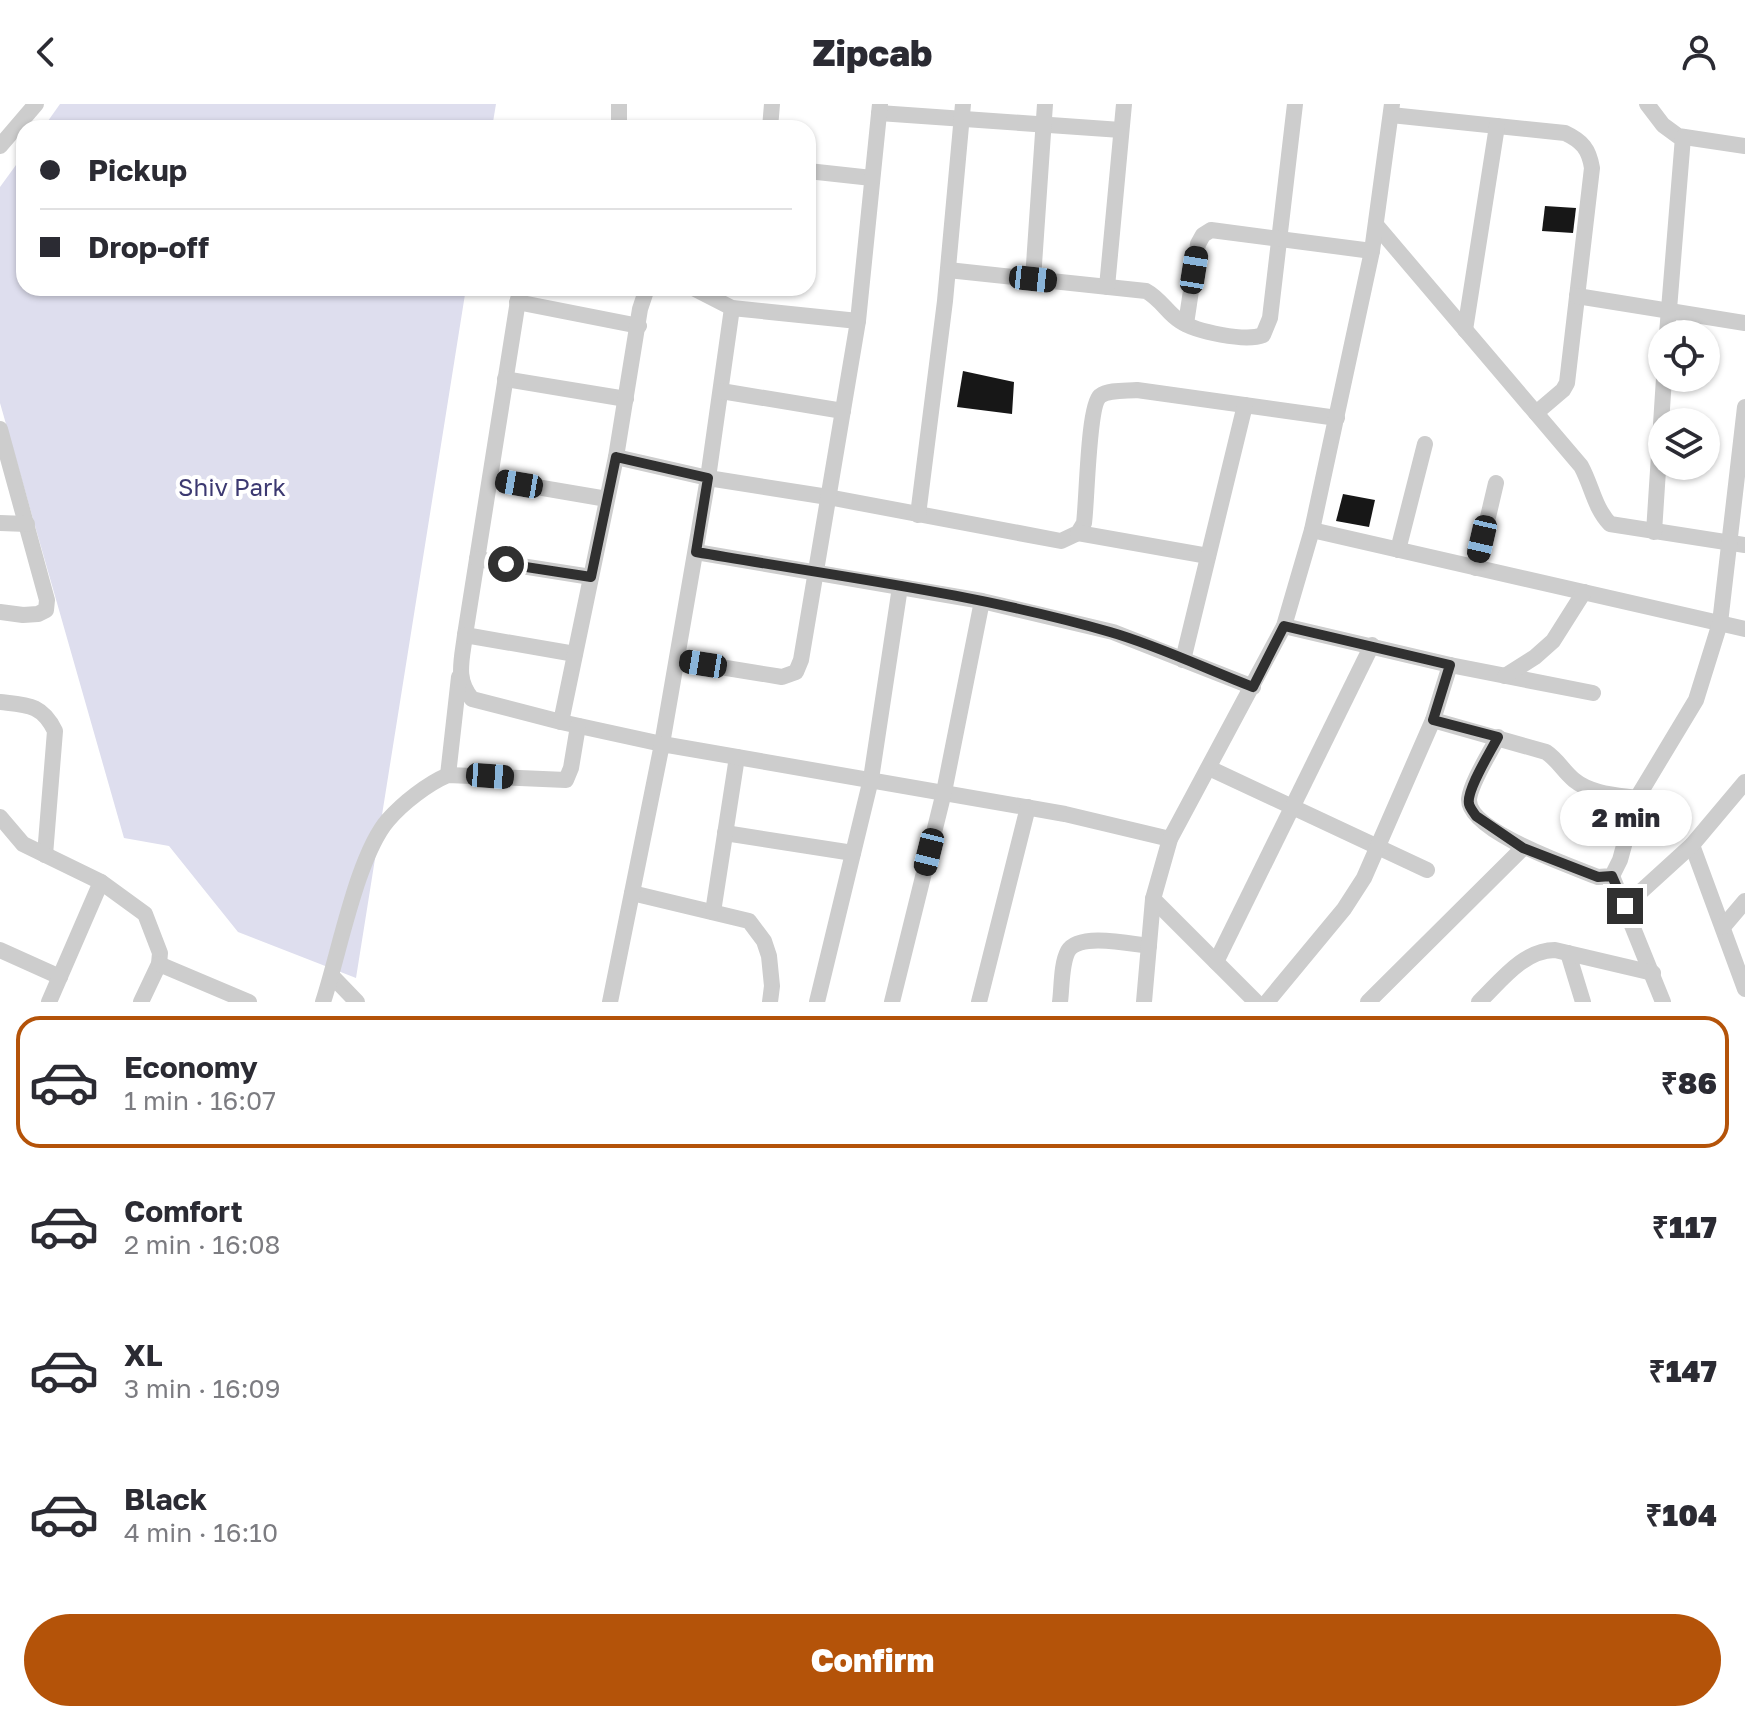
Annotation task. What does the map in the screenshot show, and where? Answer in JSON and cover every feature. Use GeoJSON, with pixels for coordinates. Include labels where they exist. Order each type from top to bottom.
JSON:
{"type":"FeatureCollection","features":[{"type":"Feature","properties":{"kind":"street"},"geometry":{"type":"LineString","coordinates":[[22,120],[36,104]]}},
{"type":"Feature","properties":{"kind":"street"},"geometry":{"type":"LineString","coordinates":[[1033,279],[1045,104]]}},
{"type":"Feature","properties":{"kind":"street"},"geometry":{"type":"LineString","coordinates":[[1107,287],[1124,104]]}},
{"type":"Feature","properties":{"kind":"street"},"geometry":{"type":"LineString","coordinates":[[948,270],[1146,291],[1156,296],[1179,321],[1186,324],[1249,339],[1263,335],[1270,318],[1295,104]]}},
{"type":"Feature","properties":{"kind":"street"},"geometry":{"type":"LineString","coordinates":[[1647,104],[1671,133],[1745,146]]}},
{"type":"Feature","properties":{"kind":"street"},"geometry":{"type":"LineString","coordinates":[[677,660],[782,677],[796,672],[801,660],[858,321],[879,108],[963,112],[1043,126],[1121,130]]}},
{"type":"Feature","properties":{"kind":"street"},"geometry":{"type":"LineString","coordinates":[[1144,1002],[1153,899],[1170,839],[1284,626],[1312,530],[1372,251],[1392,109],[1497,126],[1565,133],[1580,141],[1589,153],[1592,168],[1567,383],[1536,413]]}},
{"type":"Feature","properties":{"kind":"street"},"geometry":{"type":"LineString","coordinates":[[918,515],[948,270],[963,112]]}},
{"type":"Feature","properties":{"kind":"street"},"geometry":{"type":"LineString","coordinates":[[1465,330],[1497,126]]}},
{"type":"Feature","properties":{"kind":"street"},"geometry":{"type":"LineString","coordinates":[[0,146],[16,127]]}},
{"type":"Feature","properties":{"kind":"street"},"geometry":{"type":"LineString","coordinates":[[1668,320],[1683,137]]}},
{"type":"Feature","properties":{"kind":"street"},"geometry":{"type":"LineString","coordinates":[[816,172],[872,178]]}},
{"type":"Feature","properties":{"kind":"street"},"geometry":{"type":"LineString","coordinates":[[1376,225],[1581,466],[1600,513],[1610,524],[1738,544]]}},
{"type":"Feature","properties":{"kind":"street"},"geometry":{"type":"LineString","coordinates":[[1186,324],[1198,244],[1203,235],[1211,230],[1372,251]]}},
{"type":"Feature","properties":{"kind":"street"},"geometry":{"type":"LineString","coordinates":[[448,775],[465,635],[519,296]]}},
{"type":"Feature","properties":{"kind":"street"},"geometry":{"type":"LineString","coordinates":[[523,296],[639,326]]}},
{"type":"Feature","properties":{"kind":"street"},"geometry":{"type":"LineString","coordinates":[[323,1002],[361,875],[389,818],[431,784],[448,775],[566,780],[571,768],[569,724],[575,654],[616,457],[644,296]]}},
{"type":"Feature","properties":{"kind":"street"},"geometry":{"type":"LineString","coordinates":[[709,296],[732,308],[858,321]]}},
{"type":"Feature","properties":{"kind":"street"},"geometry":{"type":"LineString","coordinates":[[1577,296],[1745,323]]}},
{"type":"Feature","properties":{"kind":"street"},"geometry":{"type":"LineString","coordinates":[[610,1002],[662,744],[696,552],[732,308]]}},
{"type":"Feature","properties":{"kind":"street"},"geometry":{"type":"LineString","coordinates":[[505,379],[626,399]]}},
{"type":"Feature","properties":{"kind":"street"},"geometry":{"type":"LineString","coordinates":[[616,457],[708,478],[1061,541],[1078,533],[1084,523],[1094,405],[1100,396],[1113,391],[1137,390],[1337,418]]}},
{"type":"Feature","properties":{"kind":"street"},"geometry":{"type":"LineString","coordinates":[[721,391],[843,411]]}},
{"type":"Feature","properties":{"kind":"street"},"geometry":{"type":"LineString","coordinates":[[1654,532],[1663,392]]}},
{"type":"Feature","properties":{"kind":"street"},"geometry":{"type":"LineString","coordinates":[[1183,660],[1245,405]]}},
{"type":"Feature","properties":{"kind":"street"},"geometry":{"type":"LineString","coordinates":[[1663,1002],[1612,876],[1620,860],[1637,798],[1696,700],[1720,623],[1738,544],[1745,407]]}},
{"type":"Feature","properties":{"kind":"street"},"geometry":{"type":"LineString","coordinates":[[0,429],[45,590],[46,610],[23,615],[0,612]]}},
{"type":"Feature","properties":{"kind":"street"},"geometry":{"type":"LineString","coordinates":[[1398,550],[1425,444]]}},
{"type":"Feature","properties":{"kind":"street"},"geometry":{"type":"LineString","coordinates":[[490,479],[607,499]]}},
{"type":"Feature","properties":{"kind":"street"},"geometry":{"type":"LineString","coordinates":[[1476,568],[1496,483]]}},
{"type":"Feature","properties":{"kind":"street"},"geometry":{"type":"LineString","coordinates":[[0,523],[27,524]]}},
{"type":"Feature","properties":{"kind":"street"},"geometry":{"type":"LineString","coordinates":[[1312,530],[1745,629]]}},
{"type":"Feature","properties":{"kind":"street"},"geometry":{"type":"LineString","coordinates":[[1078,533],[1208,556]]}},
{"type":"Feature","properties":{"kind":"street"},"geometry":{"type":"LineString","coordinates":[[696,552],[982,601],[1113,632],[1253,687]]}},
{"type":"Feature","properties":{"kind":"street"},"geometry":{"type":"LineString","coordinates":[[477,559],[591,577]]}},
{"type":"Feature","properties":{"kind":"street"},"geometry":{"type":"LineString","coordinates":[[817,1002],[871,779],[900,587]]}},
{"type":"Feature","properties":{"kind":"street"},"geometry":{"type":"LineString","coordinates":[[1505,676],[1553,641],[1584,592]]}},
{"type":"Feature","properties":{"kind":"street"},"geometry":{"type":"LineString","coordinates":[[892,1002],[944,792],[982,601]]}},
{"type":"Feature","properties":{"kind":"street"},"geometry":{"type":"LineString","coordinates":[[1284,626],[1450,665],[1593,693]]}},
{"type":"Feature","properties":{"kind":"street"},"geometry":{"type":"LineString","coordinates":[[465,635],[575,654]]}},
{"type":"Feature","properties":{"kind":"street"},"geometry":{"type":"LineString","coordinates":[[1216,962],[1372,645]]}},
{"type":"Feature","properties":{"kind":"street"},"geometry":{"type":"LineString","coordinates":[[1267,1002],[1344,909],[1379,849],[1433,720],[1450,665]]}},
{"type":"Feature","properties":{"kind":"street"},"geometry":{"type":"LineString","coordinates":[[460,671],[463,689],[472,699],[569,724],[662,744],[1028,807],[1170,839]]}},
{"type":"Feature","properties":{"kind":"street"},"geometry":{"type":"LineString","coordinates":[[0,702],[32,706],[48,717],[55,731],[45,855]]}},
{"type":"Feature","properties":{"kind":"street"},"geometry":{"type":"LineString","coordinates":[[1433,720],[1546,752],[1572,779],[1587,788],[1637,798]]}},
{"type":"Feature","properties":{"kind":"street"},"geometry":{"type":"LineString","coordinates":[[1498,737],[1471,791],[1469,804],[1476,816],[1523,848],[1598,877],[1612,876]]}},
{"type":"Feature","properties":{"kind":"street"},"geometry":{"type":"LineString","coordinates":[[713,912],[737,757]]}},
{"type":"Feature","properties":{"kind":"street"},"geometry":{"type":"LineString","coordinates":[[1209,768],[1427,870]]}},
{"type":"Feature","properties":{"kind":"street"},"geometry":{"type":"LineString","coordinates":[[1625,906],[1692,845],[1745,782]]}},
{"type":"Feature","properties":{"kind":"street"},"geometry":{"type":"LineString","coordinates":[[979,1002],[1028,807]]}},
{"type":"Feature","properties":{"kind":"street"},"geometry":{"type":"LineString","coordinates":[[0,817],[23,844],[101,882],[145,914],[160,953],[159,964],[141,1002]]}},
{"type":"Feature","properties":{"kind":"street"},"geometry":{"type":"LineString","coordinates":[[725,833],[853,853]]}},
{"type":"Feature","properties":{"kind":"street"},"geometry":{"type":"LineString","coordinates":[[1692,845],[1745,989]]}},
{"type":"Feature","properties":{"kind":"street"},"geometry":{"type":"LineString","coordinates":[[1368,1002],[1523,848]]}},
{"type":"Feature","properties":{"kind":"street"},"geometry":{"type":"LineString","coordinates":[[49,1002],[101,882]]}},
{"type":"Feature","properties":{"kind":"street"},"geometry":{"type":"LineString","coordinates":[[632,893],[749,921],[758,929],[769,956],[770,1002]]}},
{"type":"Feature","properties":{"kind":"street"},"geometry":{"type":"LineString","coordinates":[[1153,899],[1256,1002]]}},
{"type":"Feature","properties":{"kind":"street"},"geometry":{"type":"LineString","coordinates":[[1723,927],[1745,901]]}},
{"type":"Feature","properties":{"kind":"street"},"geometry":{"type":"LineString","coordinates":[[1060,1002],[1068,951],[1074,944],[1093,940],[1149,946]]}},
{"type":"Feature","properties":{"kind":"street"},"geometry":{"type":"LineString","coordinates":[[0,950],[60,977]]}},
{"type":"Feature","properties":{"kind":"street"},"geometry":{"type":"LineString","coordinates":[[1479,1002],[1529,955],[1541,950],[1568,953],[1653,973]]}},
{"type":"Feature","properties":{"kind":"street"},"geometry":{"type":"LineString","coordinates":[[1568,953],[1583,1002]]}},
{"type":"Feature","properties":{"kind":"street"},"geometry":{"type":"LineString","coordinates":[[159,964],[249,1002]]}},
{"type":"Feature","properties":{"kind":"street"},"geometry":{"type":"LineString","coordinates":[[332,976],[357,1002]]}},
{"type":"Feature","properties":{"kind":"green space"},"geometry":{"type":"Polygon","coordinates":[[[60,104],[496,104],[493,120],[49,120],[60,104]]]}},
{"type":"Feature","properties":{"kind":"green space","name":"Shiv Park"},"geometry":{"type":"Polygon","coordinates":[[[16,165],[16,296],[465,296],[356,978],[238,932],[169,846],[124,838],[0,403],[0,187],[16,165]]]}},
{"type":"Feature","properties":{"kind":"building"},"geometry":{"type":"Polygon","coordinates":[[[1545,206],[1576,208],[1573,233],[1542,231],[1545,206]]]}},
{"type":"Feature","properties":{"kind":"building"},"geometry":{"type":"Polygon","coordinates":[[[963,371],[1014,382],[1012,414],[957,407],[963,371]]]}},
{"type":"Feature","properties":{"kind":"building"},"geometry":{"type":"Polygon","coordinates":[[[1343,494],[1375,500],[1369,527],[1336,521],[1343,494]]]}},
{"type":"Feature","properties":{"kind":"building"},"geometry":{"type":"Polygon","coordinates":[[[1578,804],[1598,810],[1589,826],[1572,820],[1578,804]]]}},
{"type":"Feature","properties":{"kind":"route"},"geometry":{"type":"LineString","coordinates":[[506,564],[591,577],[616,457],[708,478],[696,552],[982,601],[1113,632],[1253,687],[1284,626],[1450,665],[1433,720],[1498,737],[1471,791],[1469,804],[1476,816],[1523,848],[1598,877],[1612,876],[1625,906]]}}]}
